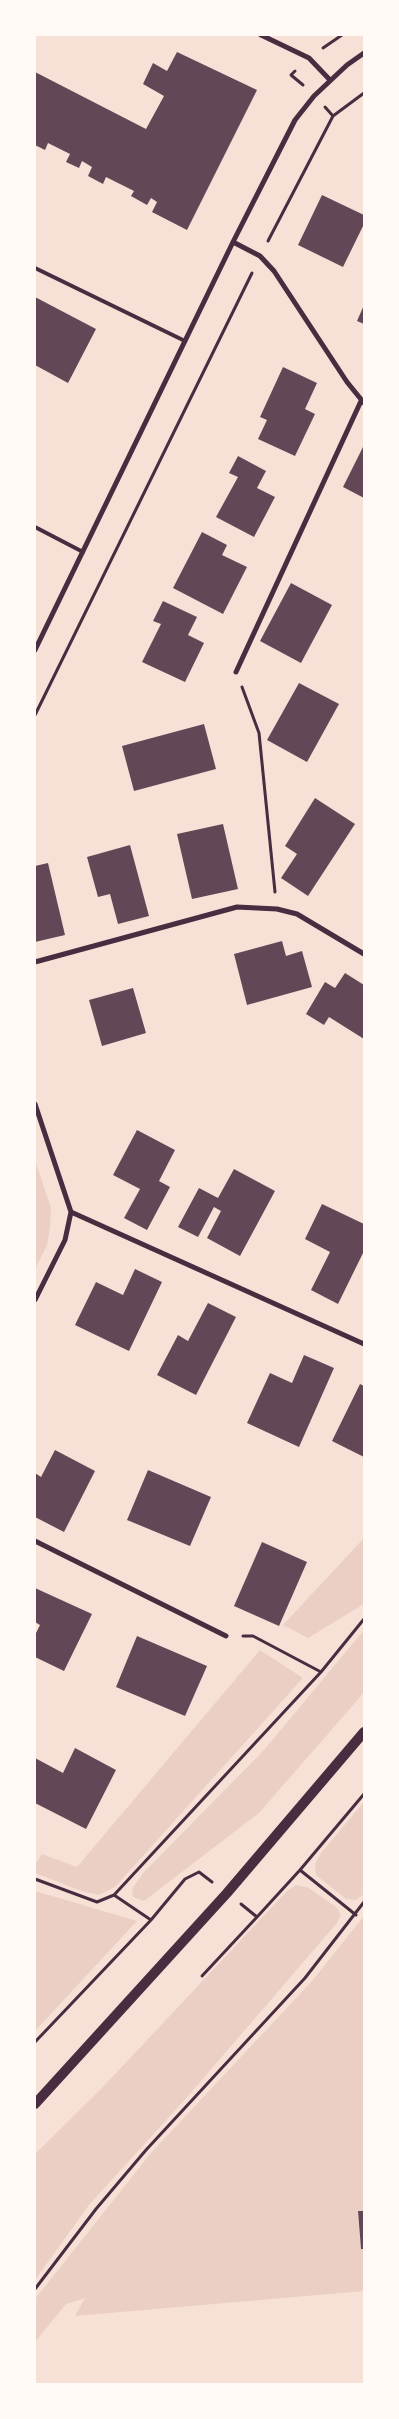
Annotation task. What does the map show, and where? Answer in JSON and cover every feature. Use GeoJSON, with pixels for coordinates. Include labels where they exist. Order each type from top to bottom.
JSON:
{"type":"FeatureCollection","features":[{"type":"Feature","properties":{"kind":"main road"},"geometry":{"type":"LineString","coordinates":[[35,2104],[226,1893],[364,1732]]}},
{"type":"Feature","properties":{"kind":"street"},"geometry":{"type":"LineString","coordinates":[[262,35],[309,58],[330,80]]}},
{"type":"Feature","properties":{"kind":"street"},"geometry":{"type":"LineString","coordinates":[[35,650],[233,242],[295,120],[314,96],[330,80],[364,53]]}},
{"type":"Feature","properties":{"kind":"street"},"geometry":{"type":"LineString","coordinates":[[233,242],[260,256],[274,271],[362,402],[236,672]]}},
{"type":"Feature","properties":{"kind":"street"},"geometry":{"type":"LineString","coordinates":[[35,962],[237,908],[277,909],[297,914],[364,954]]}},
{"type":"Feature","properties":{"kind":"street"},"geometry":{"type":"LineString","coordinates":[[35,1104],[71,1212],[65,1240],[36,1297]]}},
{"type":"Feature","properties":{"kind":"street"},"geometry":{"type":"LineString","coordinates":[[71,1212],[364,1344]]}},
{"type":"Feature","properties":{"kind":"street"},"geometry":{"type":"LineString","coordinates":[[35,1541],[226,1636]]}},
{"type":"Feature","properties":{"kind":"lane"},"geometry":{"type":"LineString","coordinates":[[35,268],[185,341]]}},
{"type":"Feature","properties":{"kind":"lane"},"geometry":{"type":"LineString","coordinates":[[35,527],[83,552]]}},
{"type":"Feature","properties":{"kind":"path"},"geometry":{"type":"LineString","coordinates":[[35,715],[260,256],[333,116],[364,93]]}},
{"type":"Feature","properties":{"kind":"path"},"geometry":{"type":"LineString","coordinates":[[236,672],[259,733],[277,909]]}},
{"type":"Feature","properties":{"kind":"path"},"geometry":{"type":"LineString","coordinates":[[35,1879],[97,1902],[114,1895],[321,1672],[364,1619]]}},
{"type":"Feature","properties":{"kind":"path"},"geometry":{"type":"LineString","coordinates":[[226,1636],[253,1636],[321,1672]]}},
{"type":"Feature","properties":{"kind":"path"},"geometry":{"type":"LineString","coordinates":[[300,1870],[364,1794]]}},
{"type":"Feature","properties":{"kind":"path"},"geometry":{"type":"LineString","coordinates":[[35,2289],[127,2172],[305,1978],[364,1902]]}},
{"type":"Feature","properties":{"kind":"path"},"geometry":{"type":"LineString","coordinates":[[202,1976],[257,1916]]}},
{"type":"Feature","properties":{"kind":"path"},"geometry":{"type":"LineString","coordinates":[[35,2042],[151,1920]]}},
{"type":"Feature","properties":{"kind":"shaded area"},"geometry":{"type":"Polygon","coordinates":[[[35,1160],[51,1208],[47,1245],[35,1270],[35,1160]]]}},
{"type":"Feature","properties":{"kind":"shaded area"},"geometry":{"type":"Polygon","coordinates":[[[364,1538],[364,1604],[308,1638],[283,1625],[364,1538]]]}},
{"type":"Feature","properties":{"kind":"shaded area"},"geometry":{"type":"Polygon","coordinates":[[[364,1630],[364,1692],[348,1711],[259,1813],[144,1901],[133,1897],[132,1889],[143,1873],[264,1750],[364,1630]]]}},
{"type":"Feature","properties":{"kind":"shaded area"},"geometry":{"type":"Polygon","coordinates":[[[260,1650],[303,1678],[115,1887],[99,1895],[84,1892],[35,1873],[35,1865],[42,1854],[77,1867],[260,1650]]]}},
{"type":"Feature","properties":{"kind":"shaded area"},"geometry":{"type":"Polygon","coordinates":[[[364,1802],[364,1894],[356,1900],[346,1899],[316,1875],[315,1864],[321,1853],[364,1802]]]}},
{"type":"Feature","properties":{"kind":"shaded area"},"geometry":{"type":"Polygon","coordinates":[[[296,1885],[309,1888],[336,1907],[341,1914],[337,1923],[189,2095],[89,2205],[35,2280],[35,2154],[102,2088],[287,1891],[296,1885]]]}},
{"type":"Feature","properties":{"kind":"shaded area"},"geometry":{"type":"Polygon","coordinates":[[[35,1891],[137,1921],[35,2031],[35,1891]]]}},
{"type":"Feature","properties":{"kind":"shaded area"},"geometry":{"type":"Polygon","coordinates":[[[364,1916],[364,2211],[358,2212],[361,2249],[364,2249],[364,2291],[75,2316],[85,2298],[66,2304],[35,2342],[35,2299],[150,2154],[312,1981],[364,1916]]]}},
{"type":"Feature","properties":{"kind":"building"},"geometry":{"type":"Polygon","coordinates":[[[177,52],[257,90],[187,230],[152,212],[157,202],[151,198],[147,205],[131,196],[134,191],[106,177],[103,184],[88,176],[92,167],[82,161],[79,168],[66,162],[70,154],[48,143],[45,150],[35,145],[35,72],[146,129],[164,96],[143,84],[153,63],[167,71],[177,52]]]}},
{"type":"Feature","properties":{"kind":"building"},"geometry":{"type":"Polygon","coordinates":[[[322,195],[364,215],[364,224],[343,267],[298,245],[322,195]]]}},
{"type":"Feature","properties":{"kind":"building"},"geometry":{"type":"Polygon","coordinates":[[[35,297],[96,329],[68,383],[35,365],[35,297]]]}},
{"type":"Feature","properties":{"kind":"building"},"geometry":{"type":"Polygon","coordinates":[[[364,305],[364,324],[357,321],[364,305]]]}},
{"type":"Feature","properties":{"kind":"building"},"geometry":{"type":"Polygon","coordinates":[[[283,367],[317,383],[305,409],[315,414],[295,456],[258,439],[267,420],[260,417],[283,367]]]}},
{"type":"Feature","properties":{"kind":"building"},"geometry":{"type":"Polygon","coordinates":[[[364,445],[364,498],[343,487],[364,445]]]}},
{"type":"Feature","properties":{"kind":"building"},"geometry":{"type":"Polygon","coordinates":[[[238,456],[266,471],[257,488],[275,497],[254,537],[216,517],[238,477],[229,473],[238,456]]]}},
{"type":"Feature","properties":{"kind":"building"},"geometry":{"type":"Polygon","coordinates":[[[202,532],[227,545],[222,555],[247,567],[223,614],[173,588],[202,532]]]}},
{"type":"Feature","properties":{"kind":"building"},"geometry":{"type":"Polygon","coordinates":[[[291,583],[332,605],[301,663],[260,641],[291,583]]]}},
{"type":"Feature","properties":{"kind":"building"},"geometry":{"type":"Polygon","coordinates":[[[163,601],[197,617],[188,635],[204,643],[185,682],[142,662],[161,624],[153,621],[163,601]]]}},
{"type":"Feature","properties":{"kind":"building"},"geometry":{"type":"Polygon","coordinates":[[[299,683],[339,704],[307,762],[267,740],[299,683]]]}},
{"type":"Feature","properties":{"kind":"building"},"geometry":{"type":"Polygon","coordinates":[[[204,724],[216,769],[134,791],[122,746],[204,724]]]}},
{"type":"Feature","properties":{"kind":"building"},"geometry":{"type":"Polygon","coordinates":[[[315,798],[355,824],[308,896],[281,878],[297,854],[285,846],[315,798]]]}},
{"type":"Feature","properties":{"kind":"building"},"geometry":{"type":"Polygon","coordinates":[[[223,824],[238,889],[192,899],[177,834],[223,824]]]}},
{"type":"Feature","properties":{"kind":"building"},"geometry":{"type":"Polygon","coordinates":[[[130,845],[149,916],[118,924],[110,894],[98,897],[87,857],[130,845]]]}},
{"type":"Feature","properties":{"kind":"building"},"geometry":{"type":"Polygon","coordinates":[[[48,863],[65,935],[35,942],[35,866],[48,863]]]}},
{"type":"Feature","properties":{"kind":"building"},"geometry":{"type":"Polygon","coordinates":[[[282,941],[286,956],[302,951],[312,987],[247,1005],[234,954],[282,941]]]}},
{"type":"Feature","properties":{"kind":"building"},"geometry":{"type":"Polygon","coordinates":[[[345,973],[364,985],[364,1039],[329,1017],[324,1025],[306,1014],[325,982],[335,988],[345,973]]]}},
{"type":"Feature","properties":{"kind":"building"},"geometry":{"type":"Polygon","coordinates":[[[133,988],[146,1033],[102,1046],[89,1000],[133,988]]]}},
{"type":"Feature","properties":{"kind":"building"},"geometry":{"type":"Polygon","coordinates":[[[137,1130],[175,1150],[159,1181],[170,1187],[147,1230],[124,1218],[140,1189],[113,1175],[137,1130]]]}},
{"type":"Feature","properties":{"kind":"building"},"geometry":{"type":"Polygon","coordinates":[[[234,1169],[275,1191],[240,1256],[207,1238],[221,1211],[214,1207],[198,1237],[178,1227],[199,1188],[218,1198],[234,1169]]]}},
{"type":"Feature","properties":{"kind":"building"},"geometry":{"type":"Polygon","coordinates":[[[322,1204],[364,1224],[364,1251],[338,1304],[311,1290],[330,1252],[305,1239],[322,1204]]]}},
{"type":"Feature","properties":{"kind":"building"},"geometry":{"type":"Polygon","coordinates":[[[135,1269],[162,1282],[129,1351],[75,1325],[96,1282],[123,1295],[135,1269]]]}},
{"type":"Feature","properties":{"kind":"building"},"geometry":{"type":"Polygon","coordinates":[[[208,1303],[236,1317],[196,1395],[157,1375],[178,1335],[188,1341],[208,1303]]]}},
{"type":"Feature","properties":{"kind":"building"},"geometry":{"type":"Polygon","coordinates":[[[304,1355],[334,1368],[299,1447],[247,1423],[270,1373],[292,1383],[304,1355]]]}},
{"type":"Feature","properties":{"kind":"building"},"geometry":{"type":"Polygon","coordinates":[[[360,1384],[364,1386],[364,1457],[332,1441],[360,1384]]]}},
{"type":"Feature","properties":{"kind":"building"},"geometry":{"type":"Polygon","coordinates":[[[55,1450],[95,1471],[64,1532],[35,1517],[35,1473],[41,1477],[55,1450]]]}},
{"type":"Feature","properties":{"kind":"building"},"geometry":{"type":"Polygon","coordinates":[[[148,1470],[211,1497],[190,1546],[127,1520],[148,1470]]]}},
{"type":"Feature","properties":{"kind":"building"},"geometry":{"type":"Polygon","coordinates":[[[262,1542],[307,1562],[279,1626],[234,1606],[262,1542]]]}},
{"type":"Feature","properties":{"kind":"building"},"geometry":{"type":"Polygon","coordinates":[[[35,1588],[92,1614],[64,1671],[35,1657],[35,1635],[40,1625],[35,1622],[35,1588]]]}},
{"type":"Feature","properties":{"kind":"building"},"geometry":{"type":"Polygon","coordinates":[[[137,1636],[207,1666],[185,1716],[116,1687],[137,1636]]]}},
{"type":"Feature","properties":{"kind":"building"},"geometry":{"type":"Polygon","coordinates":[[[75,1748],[116,1770],[86,1829],[35,1803],[35,1758],[63,1773],[75,1748]]]}},
{"type":"Feature","properties":{"kind":"building"},"geometry":{"type":"Polygon","coordinates":[[[358,2211],[364,2211],[364,2249],[361,2249],[358,2211]]]}}]}
